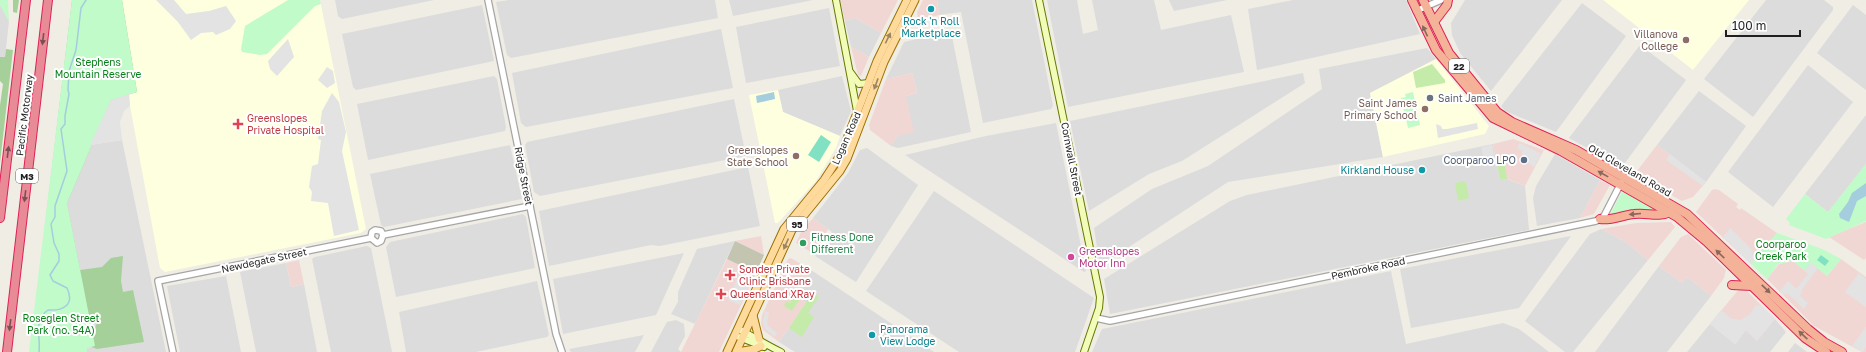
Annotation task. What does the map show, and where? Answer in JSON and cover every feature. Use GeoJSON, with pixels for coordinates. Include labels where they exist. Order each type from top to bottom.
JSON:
{"type":"FeatureCollection","features":[{"type":"Feature","properties":{"kind":"highway","name":"Pacific Motorway"},"geometry":{"type":"LineString","coordinates":[[0,218],[26,0]]}},
{"type":"Feature","properties":{"kind":"highway","name":"Pacific Motorway"},"geometry":{"type":"LineString","coordinates":[[7,352],[48,0]]}},
{"type":"Feature","properties":{"kind":"highway","name":"Old Cleveland Road"},"geometry":{"type":"LineString","coordinates":[[1412,0],[1436,50],[1492,118],[1553,146],[1672,205],[1694,220],[1804,326],[1824,342],[1842,352]]}},
{"type":"Feature","properties":{"kind":"highway"},"geometry":{"type":"LineString","coordinates":[[1434,22],[1448,0]]}},
{"type":"Feature","properties":{"kind":"highway","name":"Old Cleveland Road"},"geometry":{"type":"LineString","coordinates":[[1425,3],[1453,58],[1490,105],[1500,114],[1518,125],[1576,150],[1671,212],[1699,234],[1805,338],[1826,352]]}},
{"type":"Feature","properties":{"kind":"highway"},"geometry":{"type":"LineString","coordinates":[[1600,220],[1638,214],[1661,216],[1671,212]]}},
{"type":"Feature","properties":{"kind":"highway"},"geometry":{"type":"LineString","coordinates":[[1732,284],[1752,286]]}},
{"type":"Feature","properties":{"kind":"main road"},"geometry":{"type":"LineString","coordinates":[[836,0],[858,112]]}},
{"type":"Feature","properties":{"kind":"main road","name":"Logan Road"},"geometry":{"type":"LineString","coordinates":[[736,352],[740,334],[784,229],[833,167],[858,112],[884,46],[907,0]]}},
{"type":"Feature","properties":{"kind":"main road","name":"Logan Road"},"geometry":{"type":"LineString","coordinates":[[727,352],[753,315],[792,230],[840,171],[847,158],[884,62],[915,0]]}},
{"type":"Feature","properties":{"kind":"main road","name":"Cornwall Street"},"geometry":{"type":"LineString","coordinates":[[1039,0],[1099,293],[1100,305],[1084,352]]}},
{"type":"Feature","properties":{"kind":"main road"},"geometry":{"type":"LineString","coordinates":[[851,72],[859,84],[864,85],[869,83]]}},
{"type":"Feature","properties":{"kind":"main road"},"geometry":{"type":"LineString","coordinates":[[753,315],[760,342]]}},
{"type":"Feature","properties":{"kind":"main road"},"geometry":{"type":"LineString","coordinates":[[740,334],[781,352]]}},
{"type":"Feature","properties":{"kind":"main road"},"geometry":{"type":"LineString","coordinates":[[736,352],[755,349],[760,342]]}},
{"type":"Feature","properties":{"kind":"street","name":"Ridge Street"},"geometry":{"type":"LineString","coordinates":[[488,0],[557,340],[562,352]]}},
{"type":"Feature","properties":{"kind":"street"},"geometry":{"type":"LineString","coordinates":[[1416,11],[1425,3],[1441,0]]}},
{"type":"Feature","properties":{"kind":"street"},"geometry":{"type":"LineString","coordinates":[[1600,220],[1623,180]]}},
{"type":"Feature","properties":{"kind":"street"},"geometry":{"type":"LineString","coordinates":[[383,235],[530,206]]}},
{"type":"Feature","properties":{"kind":"street","name":"Pembroke Road"},"geometry":{"type":"LineString","coordinates":[[1096,318],[1110,321],[1600,220]]}},
{"type":"Feature","properties":{"kind":"street"},"geometry":{"type":"LineString","coordinates":[[375,230],[381,231],[383,235],[381,241],[377,242],[371,238],[372,232],[375,230]]}},
{"type":"Feature","properties":{"kind":"street","name":"Newdegate Street"},"geometry":{"type":"LineString","coordinates":[[173,352],[158,281],[371,238]]}},
{"type":"Feature","properties":{"kind":"shaded area","name":"Greenslopes Private Hospital"},"geometry":{"type":"Polygon","coordinates":[[[122,0],[320,0],[366,229],[361,233],[165,272],[160,268],[130,106],[129,94],[137,92],[122,0]]]}},
{"type":"Feature","properties":{"kind":"shaded area"},"geometry":{"type":"Polygon","coordinates":[[[156,0],[174,0],[186,14],[209,11],[226,6],[236,21],[230,29],[216,35],[213,32],[201,33],[191,40],[178,22],[156,0]]]}},
{"type":"Feature","properties":{"kind":"shaded area"},"geometry":{"type":"Polygon","coordinates":[[[335,0],[434,0],[342,19],[338,16],[335,0]]]}},
{"type":"Feature","properties":{"kind":"shaded area"},"geometry":{"type":"Polygon","coordinates":[[[509,0],[715,0],[718,18],[511,58],[507,55],[496,2],[509,0]]]}},
{"type":"Feature","properties":{"kind":"shaded area"},"geometry":{"type":"Polygon","coordinates":[[[729,0],[813,0],[733,16],[729,0]]]}},
{"type":"Feature","properties":{"kind":"shaded area"},"geometry":{"type":"Polygon","coordinates":[[[840,0],[898,0],[881,33],[855,18],[845,21],[840,0]]]}},
{"type":"Feature","properties":{"kind":"shaded area","name":"Rock 'n Roll Marketplace"},"geometry":{"type":"Polygon","coordinates":[[[923,0],[937,0],[939,15],[918,20],[917,12],[923,0]]]}},
{"type":"Feature","properties":{"kind":"shaded area"},"geometry":{"type":"Polygon","coordinates":[[[937,0],[1032,0],[1053,106],[1051,109],[983,123],[961,12],[939,15],[937,0]]]}},
{"type":"Feature","properties":{"kind":"shaded area"},"geometry":{"type":"Polygon","coordinates":[[[1047,0],[1077,0],[1083,34],[1098,30],[1092,0],[1154,0],[1161,30],[1231,15],[1244,72],[1068,107],[1047,0]]]}},
{"type":"Feature","properties":{"kind":"shaded area"},"geometry":{"type":"Polygon","coordinates":[[[1169,0],[1227,0],[1174,11],[1169,0]]]}},
{"type":"Feature","properties":{"kind":"shaded area"},"geometry":{"type":"Polygon","coordinates":[[[1293,0],[1406,0],[1420,34],[1257,70],[1248,9],[1293,0]]]}},
{"type":"Feature","properties":{"kind":"shaded area"},"geometry":{"type":"Polygon","coordinates":[[[1465,0],[1562,0],[1491,91],[1460,53],[1452,35],[1451,23],[1465,0]]]}},
{"type":"Feature","properties":{"kind":"shaded area","name":"Villanova College"},"geometry":{"type":"Polygon","coordinates":[[[1603,0],[1749,0],[1693,70],[1603,0]]]}},
{"type":"Feature","properties":{"kind":"shaded area"},"geometry":{"type":"Polygon","coordinates":[[[1766,0],[1824,0],[1833,7],[1833,10],[1753,117],[1704,79],[1766,0]]]}},
{"type":"Feature","properties":{"kind":"shaded area"},"geometry":{"type":"Polygon","coordinates":[[[1582,3],[1626,36],[1556,132],[1505,111],[1501,106],[1582,3]]]}},
{"type":"Feature","properties":{"kind":"shaded area"},"geometry":{"type":"Polygon","coordinates":[[[0,5],[9,21],[5,57],[0,57],[0,5]]]}},
{"type":"Feature","properties":{"kind":"shaded area"},"geometry":{"type":"Polygon","coordinates":[[[482,5],[494,61],[356,90],[353,87],[342,34],[482,5]]]}},
{"type":"Feature","properties":{"kind":"shaded area"},"geometry":{"type":"Polygon","coordinates":[[[1853,5],[1866,15],[1866,90],[1817,53],[1853,5]]]}},
{"type":"Feature","properties":{"kind":"shaded area"},"geometry":{"type":"Polygon","coordinates":[[[829,8],[840,66],[746,83],[736,27],[829,8]]]}},
{"type":"Feature","properties":{"kind":"shaded area"},"geometry":{"type":"Polygon","coordinates":[[[855,18],[881,33],[869,57],[851,47],[845,21],[855,18]]]}},
{"type":"Feature","properties":{"kind":"shaded area"},"geometry":{"type":"Polygon","coordinates":[[[721,29],[733,88],[526,127],[521,123],[512,73],[721,29]]]}},
{"type":"Feature","properties":{"kind":"shaded area"},"geometry":{"type":"Polygon","coordinates":[[[951,31],[971,132],[898,148],[891,146],[897,136],[906,96],[917,93],[912,73],[886,79],[904,42],[951,31]]]}},
{"type":"Feature","properties":{"kind":"shaded area"},"geometry":{"type":"Polygon","coordinates":[[[288,39],[294,57],[277,76],[270,69],[268,61],[288,39]]]}},
{"type":"Feature","properties":{"kind":"shaded area"},"geometry":{"type":"Polygon","coordinates":[[[1640,45],[1686,80],[1622,167],[1569,138],[1640,45]]]}},
{"type":"Feature","properties":{"kind":"shaded area"},"geometry":{"type":"Polygon","coordinates":[[[851,47],[869,57],[861,76],[858,75],[851,47]]]}},
{"type":"Feature","properties":{"kind":"shaded area"},"geometry":{"type":"Polygon","coordinates":[[[1427,48],[1436,59],[1370,93],[1383,157],[1228,182],[1100,266],[1094,228],[1152,189],[1208,166],[1322,89],[1319,69],[1427,48]]]}},
{"type":"Feature","properties":{"kind":"shaded area","name":"Saint James Primary School"},"geometry":{"type":"Polygon","coordinates":[[[1436,59],[1489,126],[1485,134],[1383,157],[1370,93],[1436,59]]]}},
{"type":"Feature","properties":{"kind":"shaded area"},"geometry":{"type":"Polygon","coordinates":[[[1808,65],[1853,102],[1773,207],[1728,172],[1808,65]]]}},
{"type":"Feature","properties":{"kind":"shaded area"},"geometry":{"type":"Polygon","coordinates":[[[327,67],[333,71],[335,83],[327,88],[318,80],[327,67]]]}},
{"type":"Feature","properties":{"kind":"shaded area"},"geometry":{"type":"Polygon","coordinates":[[[912,73],[917,93],[906,96],[914,132],[897,136],[891,146],[870,130],[869,125],[886,79],[912,73]]]}},
{"type":"Feature","properties":{"kind":"shaded area"},"geometry":{"type":"Polygon","coordinates":[[[1303,73],[1305,83],[1182,161],[1149,174],[1089,211],[1070,121],[1303,73]]]}},
{"type":"Feature","properties":{"kind":"shaded area"},"geometry":{"type":"Polygon","coordinates":[[[494,76],[497,79],[506,127],[505,131],[368,160],[357,104],[494,76]]]}},
{"type":"Feature","properties":{"kind":"shaded area"},"geometry":{"type":"Polygon","coordinates":[[[842,76],[851,111],[840,136],[783,112],[778,90],[842,76]]]}},
{"type":"Feature","properties":{"kind":"shaded area","name":"Greenslopes State School"},"geometry":{"type":"Polygon","coordinates":[[[778,90],[783,112],[840,136],[836,148],[816,181],[778,223],[775,223],[749,95],[778,90]]]}},
{"type":"Feature","properties":{"kind":"shaded area"},"geometry":{"type":"Polygon","coordinates":[[[1699,91],[1746,126],[1706,182],[1657,145],[1699,91]]]}},
{"type":"Feature","properties":{"kind":"shaded area"},"geometry":{"type":"Polygon","coordinates":[[[332,93],[339,102],[346,132],[342,151],[359,230],[334,236],[328,203],[311,201],[312,192],[309,187],[312,166],[318,164],[321,140],[318,139],[322,111],[332,93]]]}},
{"type":"Feature","properties":{"kind":"shaded area"},"geometry":{"type":"Polygon","coordinates":[[[129,94],[130,106],[124,111],[120,122],[122,140],[90,145],[111,100],[129,94]]]}},
{"type":"Feature","properties":{"kind":"shaded area"},"geometry":{"type":"Polygon","coordinates":[[[734,99],[746,156],[540,196],[534,192],[525,145],[527,142],[734,99]]]}},
{"type":"Feature","properties":{"kind":"shaded area"},"geometry":{"type":"Polygon","coordinates":[[[1866,115],[1866,164],[1828,212],[1805,194],[1866,115]]]}},
{"type":"Feature","properties":{"kind":"shaded area"},"geometry":{"type":"Polygon","coordinates":[[[1056,123],[1086,271],[1084,272],[905,155],[986,136],[1056,123]]]}},
{"type":"Feature","properties":{"kind":"shaded area"},"geometry":{"type":"Polygon","coordinates":[[[1477,123],[1478,129],[1438,138],[1436,124],[1441,126],[1442,129],[1447,129],[1477,123]]]}},
{"type":"Feature","properties":{"kind":"shaded area"},"geometry":{"type":"Polygon","coordinates":[[[1513,139],[1544,150],[1525,186],[1508,179],[1500,180],[1493,144],[1513,139]]]}},
{"type":"Feature","properties":{"kind":"shaded area"},"geometry":{"type":"Polygon","coordinates":[[[122,140],[166,352],[87,352],[87,348],[94,346],[67,203],[90,145],[122,140]]]}},
{"type":"Feature","properties":{"kind":"shaded area"},"geometry":{"type":"Polygon","coordinates":[[[1520,143],[1541,154],[1534,167],[1527,162],[1529,159],[1521,154],[1523,151],[1517,148],[1520,143]]]}},
{"type":"Feature","properties":{"kind":"shaded area"},"geometry":{"type":"Polygon","coordinates":[[[1493,144],[1500,180],[1507,179],[1525,186],[1529,230],[1110,314],[1104,279],[1230,201],[1247,195],[1493,144]]]}},
{"type":"Feature","properties":{"kind":"shaded area"},"geometry":{"type":"Polygon","coordinates":[[[510,145],[522,199],[384,227],[381,225],[370,174],[510,145]]]}},
{"type":"Feature","properties":{"kind":"shaded area"},"geometry":{"type":"Polygon","coordinates":[[[1492,145],[1495,160],[1484,160],[1481,147],[1492,145]]]}},
{"type":"Feature","properties":{"kind":"shaded area"},"geometry":{"type":"Polygon","coordinates":[[[1657,145],[1706,182],[1693,197],[1682,201],[1634,175],[1657,145]]]}},
{"type":"Feature","properties":{"kind":"shaded area"},"geometry":{"type":"Polygon","coordinates":[[[867,148],[918,185],[856,282],[815,256],[832,232],[813,218],[848,173],[860,150],[867,148]]]}},
{"type":"Feature","properties":{"kind":"shaded area"},"geometry":{"type":"Polygon","coordinates":[[[1555,154],[1600,180],[1580,218],[1537,226],[1533,198],[1536,186],[1555,154]]]}},
{"type":"Feature","properties":{"kind":"shaded area"},"geometry":{"type":"Polygon","coordinates":[[[1670,154],[1706,182],[1703,186],[1666,160],[1670,154]]]}},
{"type":"Feature","properties":{"kind":"shaded area"},"geometry":{"type":"Polygon","coordinates":[[[748,167],[760,226],[660,246],[651,245],[549,266],[539,211],[748,167]]]}},
{"type":"Feature","properties":{"kind":"shaded area"},"geometry":{"type":"Polygon","coordinates":[[[1600,180],[1610,185],[1594,214],[1580,218],[1600,180]]]}},
{"type":"Feature","properties":{"kind":"shaded area"},"geometry":{"type":"Polygon","coordinates":[[[1712,190],[1719,190],[1738,204],[1736,207],[1740,210],[1741,208],[1777,233],[1751,264],[1696,212],[1712,190]]]}},
{"type":"Feature","properties":{"kind":"shaded area"},"geometry":{"type":"Polygon","coordinates":[[[934,191],[1094,298],[1075,352],[959,352],[866,291],[934,191]]]}},
{"type":"Feature","properties":{"kind":"shaded area"},"geometry":{"type":"Polygon","coordinates":[[[523,214],[526,217],[535,268],[396,297],[386,247],[390,242],[523,214]]]}},
{"type":"Feature","properties":{"kind":"shaded area"},"geometry":{"type":"Polygon","coordinates":[[[813,218],[828,229],[814,254],[796,243],[802,230],[813,218]]]}},
{"type":"Feature","properties":{"kind":"shaded area"},"geometry":{"type":"Polygon","coordinates":[[[1671,222],[1675,227],[1648,260],[1624,241],[1601,229],[1636,223],[1671,222]]]}},
{"type":"Feature","properties":{"kind":"shaded area"},"geometry":{"type":"Polygon","coordinates":[[[1866,222],[1866,258],[1864,260],[1829,237],[1866,222]]]}},
{"type":"Feature","properties":{"kind":"shaded area"},"geometry":{"type":"Polygon","coordinates":[[[1730,228],[1753,251],[1752,255],[1756,259],[1751,264],[1723,237],[1730,228]]]}},
{"type":"Feature","properties":{"kind":"shaded area"},"geometry":{"type":"Polygon","coordinates":[[[1601,229],[1624,241],[1648,260],[1573,352],[1565,352],[1525,321],[1590,234],[1601,229]]]}},
{"type":"Feature","properties":{"kind":"shaded area"},"geometry":{"type":"Polygon","coordinates":[[[1688,234],[1726,270],[1724,278],[1711,296],[1687,277],[1682,283],[1659,266],[1681,237],[1688,234]]]}},
{"type":"Feature","properties":{"kind":"shaded area"},"geometry":{"type":"Polygon","coordinates":[[[761,236],[764,255],[735,241],[761,236]]]}},
{"type":"Feature","properties":{"kind":"shaded area"},"geometry":{"type":"Polygon","coordinates":[[[1571,236],[1519,308],[1411,328],[1400,269],[1571,236]]]}},
{"type":"Feature","properties":{"kind":"shaded area"},"geometry":{"type":"Polygon","coordinates":[[[735,241],[695,324],[671,314],[678,302],[678,292],[697,249],[735,241]]]}},
{"type":"Feature","properties":{"kind":"shaded area"},"geometry":{"type":"Polygon","coordinates":[[[735,241],[764,255],[756,273],[727,259],[735,241]]]}},
{"type":"Feature","properties":{"kind":"shaded area"},"geometry":{"type":"Polygon","coordinates":[[[367,246],[371,248],[392,352],[331,352],[312,259],[315,257],[367,246]]]}},
{"type":"Feature","properties":{"kind":"shaded area"},"geometry":{"type":"Polygon","coordinates":[[[684,253],[656,315],[563,334],[553,279],[684,253]]]}},
{"type":"Feature","properties":{"kind":"shaded area"},"geometry":{"type":"Polygon","coordinates":[[[791,258],[811,270],[795,295],[806,303],[779,342],[763,330],[761,323],[762,315],[788,259],[791,258]]]}},
{"type":"Feature","properties":{"kind":"shaded area"},"geometry":{"type":"Polygon","coordinates":[[[727,259],[756,273],[719,352],[681,352],[727,259]]]}},
{"type":"Feature","properties":{"kind":"shaded area"},"geometry":{"type":"Polygon","coordinates":[[[1841,259],[1866,277],[1866,352],[1862,352],[1814,326],[1767,279],[1779,264],[1793,261],[1804,270],[1811,262],[1827,276],[1841,259]]]}},
{"type":"Feature","properties":{"kind":"shaded area"},"geometry":{"type":"Polygon","coordinates":[[[299,260],[304,284],[291,287],[286,263],[299,260]]]}},
{"type":"Feature","properties":{"kind":"shaded area"},"geometry":{"type":"Polygon","coordinates":[[[1811,262],[1818,268],[1801,291],[1800,296],[1808,303],[1804,309],[1787,293],[1784,295],[1780,291],[1788,281],[1796,289],[1808,274],[1804,270],[1811,262]]]}},
{"type":"Feature","properties":{"kind":"shaded area"},"geometry":{"type":"Polygon","coordinates":[[[286,263],[291,287],[304,284],[317,352],[256,352],[240,272],[286,263]]]}},
{"type":"Feature","properties":{"kind":"shaded area"},"geometry":{"type":"Polygon","coordinates":[[[1659,266],[1682,283],[1687,277],[1711,296],[1667,352],[1595,352],[1659,266]]]}},
{"type":"Feature","properties":{"kind":"shaded area"},"geometry":{"type":"Polygon","coordinates":[[[741,270],[746,272],[744,276],[751,280],[740,305],[728,300],[741,270]]]}},
{"type":"Feature","properties":{"kind":"shaded area"},"geometry":{"type":"Polygon","coordinates":[[[811,270],[934,352],[795,352],[779,342],[806,303],[795,295],[811,270]]]}},
{"type":"Feature","properties":{"kind":"shaded area"},"geometry":{"type":"Polygon","coordinates":[[[1391,271],[1406,344],[1503,323],[1519,329],[1549,352],[1092,352],[1102,329],[1391,271]]]}},
{"type":"Feature","properties":{"kind":"shaded area"},"geometry":{"type":"Polygon","coordinates":[[[1859,273],[1866,279],[1866,307],[1845,292],[1859,273]]]}},
{"type":"Feature","properties":{"kind":"shaded area"},"geometry":{"type":"Polygon","coordinates":[[[226,276],[241,352],[180,352],[167,286],[226,276]]]}},
{"type":"Feature","properties":{"kind":"shaded area"},"geometry":{"type":"Polygon","coordinates":[[[537,281],[549,335],[547,337],[476,352],[406,352],[399,312],[537,281]]]}},
{"type":"Feature","properties":{"kind":"shaded area"},"geometry":{"type":"Polygon","coordinates":[[[1740,288],[1745,289],[1775,319],[1757,341],[1746,330],[1736,344],[1710,324],[1740,288]]]}},
{"type":"Feature","properties":{"kind":"shaded area"},"geometry":{"type":"Polygon","coordinates":[[[1761,305],[1775,319],[1757,341],[1746,330],[1736,344],[1710,324],[1721,310],[1732,319],[1741,320],[1750,314],[1755,306],[1761,305]]]}},
{"type":"Feature","properties":{"kind":"shaded area"},"geometry":{"type":"Polygon","coordinates":[[[765,311],[769,313],[767,322],[768,326],[777,333],[775,337],[765,329],[763,322],[765,311]]]}},
{"type":"Feature","properties":{"kind":"shaded area"},"geometry":{"type":"Polygon","coordinates":[[[1775,319],[1786,332],[1770,352],[1687,352],[1710,324],[1735,344],[1746,330],[1757,341],[1775,319]]]}},
{"type":"Feature","properties":{"kind":"shaded area"},"geometry":{"type":"Polygon","coordinates":[[[676,320],[684,324],[685,336],[678,349],[681,352],[651,352],[667,322],[676,320]]]}},
{"type":"Feature","properties":{"kind":"shaded area"},"geometry":{"type":"Polygon","coordinates":[[[1866,327],[1866,347],[1863,352],[1852,346],[1866,327]]]}},
{"type":"Feature","properties":{"kind":"shaded area"},"geometry":{"type":"Polygon","coordinates":[[[644,335],[635,352],[571,352],[569,349],[644,335]]]}},
{"type":"Feature","properties":{"kind":"shaded area"},"geometry":{"type":"Polygon","coordinates":[[[1795,343],[1807,352],[1788,352],[1795,343]]]}},
{"type":"Feature","properties":{"kind":"green space"},"geometry":{"type":"Polygon","coordinates":[[[0,0],[8,0],[9,21],[0,5],[0,0]]]}},
{"type":"Feature","properties":{"kind":"green space"},"geometry":{"type":"Polygon","coordinates":[[[13,0],[19,0],[17,13],[13,12],[13,0]]]}},
{"type":"Feature","properties":{"kind":"green space"},"geometry":{"type":"Polygon","coordinates":[[[72,0],[122,0],[137,92],[111,100],[67,203],[80,270],[102,267],[111,258],[123,256],[121,281],[123,292],[133,290],[144,342],[97,349],[86,345],[83,332],[94,330],[97,323],[70,319],[35,309],[72,0]]]}},
{"type":"Feature","properties":{"kind":"green space","name":"Stephens Mountain Reserve"},"geometry":{"type":"Polygon","coordinates":[[[72,0],[122,0],[137,92],[111,100],[67,203],[95,346],[87,348],[87,352],[29,352],[72,0]]]}},
{"type":"Feature","properties":{"kind":"green space"},"geometry":{"type":"Polygon","coordinates":[[[288,0],[320,0],[321,4],[315,6],[267,54],[260,55],[242,52],[241,49],[245,26],[288,0]]]}},
{"type":"Feature","properties":{"kind":"green space"},"geometry":{"type":"Polygon","coordinates":[[[6,49],[13,50],[0,163],[0,105],[3,84],[0,81],[0,57],[5,57],[6,49]]]}},
{"type":"Feature","properties":{"kind":"green space"},"geometry":{"type":"Polygon","coordinates":[[[1432,64],[1445,80],[1445,83],[1416,88],[1413,72],[1432,64]]]}},
{"type":"Feature","properties":{"kind":"green space"},"geometry":{"type":"Polygon","coordinates":[[[1413,92],[1420,125],[1408,128],[1401,98],[1406,97],[1405,94],[1413,92]]]}},
{"type":"Feature","properties":{"kind":"green space"},"geometry":{"type":"Polygon","coordinates":[[[821,135],[831,142],[819,162],[808,155],[821,135]]]}},
{"type":"Feature","properties":{"kind":"green space"},"geometry":{"type":"Polygon","coordinates":[[[1496,157],[1500,160],[1504,157],[1507,179],[1500,180],[1496,157]]]}},
{"type":"Feature","properties":{"kind":"green space","name":"Coorparoo Creek Park"},"geometry":{"type":"Polygon","coordinates":[[[1866,164],[1866,221],[1826,239],[1789,225],[1790,223],[1786,219],[1805,194],[1828,212],[1866,164]]]}},
{"type":"Feature","properties":{"kind":"green space"},"geometry":{"type":"Polygon","coordinates":[[[1463,181],[1466,182],[1469,198],[1458,201],[1455,183],[1463,181]]]}},
{"type":"Feature","properties":{"kind":"green space"},"geometry":{"type":"Polygon","coordinates":[[[1622,192],[1662,212],[1654,214],[1637,210],[1609,217],[1622,192]]]}},
{"type":"Feature","properties":{"kind":"green space","name":"Coorparoo Creek Park"},"geometry":{"type":"Polygon","coordinates":[[[1777,233],[1822,249],[1841,259],[1827,276],[1811,263],[1804,270],[1793,261],[1778,264],[1767,279],[1751,264],[1777,233]]]}},
{"type":"Feature","properties":{"kind":"green space"},"geometry":{"type":"Polygon","coordinates":[[[1821,255],[1829,261],[1825,266],[1817,260],[1821,255]]]}},
{"type":"Feature","properties":{"kind":"green space"},"geometry":{"type":"Polygon","coordinates":[[[813,292],[819,297],[808,313],[814,317],[802,337],[789,328],[813,292]]]}},
{"type":"Feature","properties":{"kind":"green space"},"geometry":{"type":"Polygon","coordinates":[[[793,294],[800,299],[792,311],[784,306],[786,301],[790,303],[791,301],[788,297],[790,298],[793,294]]]}},
{"type":"Feature","properties":{"kind":"water"},"geometry":{"type":"Polygon","coordinates":[[[774,92],[775,99],[757,103],[756,96],[774,92]]]}},
{"type":"Feature","properties":{"kind":"water"},"geometry":{"type":"Polygon","coordinates":[[[1866,183],[1866,196],[1857,201],[1849,222],[1840,218],[1839,214],[1848,202],[1852,193],[1866,183]]]}},
{"type":"Feature","properties":{"kind":"waterway"},"geometry":{"type":"LineString","coordinates":[[39,352],[39,324],[43,314],[48,310],[63,308],[70,299],[67,288],[53,281],[50,275],[59,261],[59,254],[54,243],[51,224],[55,217],[55,206],[67,171],[61,129],[65,124],[69,94],[69,71],[76,50],[81,8],[86,0]]}},
{"type":"Feature","properties":{"kind":"place","name":"Rock 'n Roll Marketplace"},"geometry":{"type":"Point","coordinates":[931,9]}},
{"type":"Feature","properties":{"kind":"place","name":"Villanova College"},"geometry":{"type":"Point","coordinates":[1686,40]}},
{"type":"Feature","properties":{"kind":"place","name":"Saint James"},"geometry":{"type":"Point","coordinates":[1430,98]}},
{"type":"Feature","properties":{"kind":"place","name":"Saint James Primary School"},"geometry":{"type":"Point","coordinates":[1425,109]}},
{"type":"Feature","properties":{"kind":"place","name":"Greenslopes Private Hospital"},"geometry":{"type":"Point","coordinates":[238,124]}},
{"type":"Feature","properties":{"kind":"place","name":"Greenslopes State School"},"geometry":{"type":"Point","coordinates":[796,156]}},
{"type":"Feature","properties":{"kind":"place","name":"Coorparoo LPO"},"geometry":{"type":"Point","coordinates":[1524,160]}},
{"type":"Feature","properties":{"kind":"place","name":"Kirkland House"},"geometry":{"type":"Point","coordinates":[1422,170]}},
{"type":"Feature","properties":{"kind":"place","name":"Fitness Done Different"},"geometry":{"type":"Point","coordinates":[803,243]}},
{"type":"Feature","properties":{"kind":"place","name":"Greenslopes Motor Inn"},"geometry":{"type":"Point","coordinates":[1071,257]}},
{"type":"Feature","properties":{"kind":"place","name":"Sonder Private Clinic Brisbane"},"geometry":{"type":"Point","coordinates":[730,275]}},
{"type":"Feature","properties":{"kind":"place","name":"Queensland XRay"},"geometry":{"type":"Point","coordinates":[721,294]}},
{"type":"Feature","properties":{"kind":"place","name":"Panorama View Lodge"},"geometry":{"type":"Point","coordinates":[872,335]}},
{"type":"Feature","properties":{"kind":"park label","name":"Roseglen Street Park (no. 54A)"},"geometry":{"type":"Point","coordinates":[61,324]}}]}
